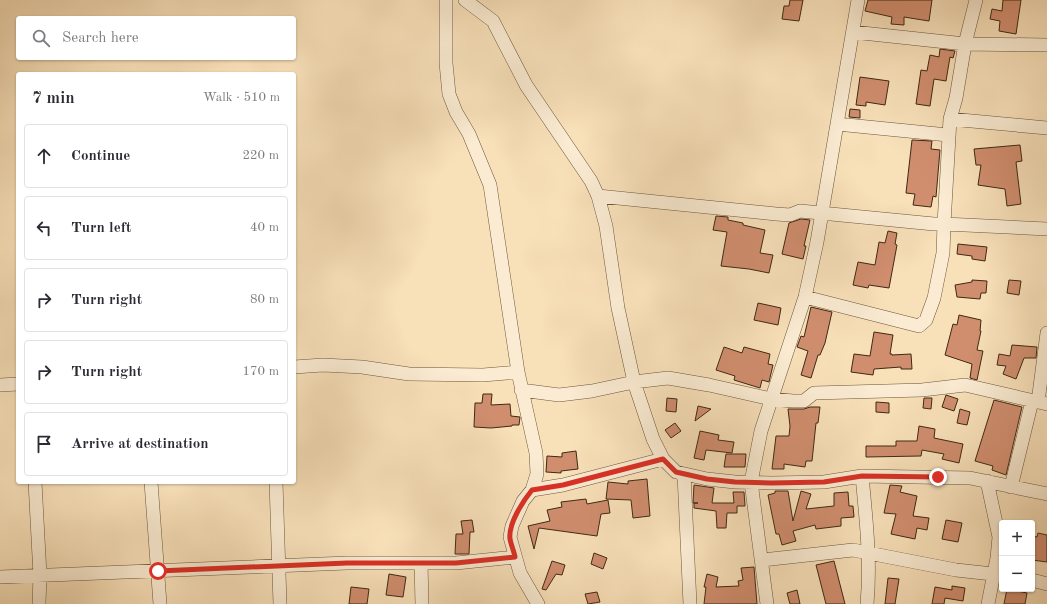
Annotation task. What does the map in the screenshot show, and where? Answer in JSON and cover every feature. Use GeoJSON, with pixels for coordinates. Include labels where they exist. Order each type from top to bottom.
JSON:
{"type":"FeatureCollection","features":[{"type":"Feature","properties":{"kind":"street"},"geometry":{"type":"LineString","coordinates":[[446,0],[446,63],[449,94],[490,185],[521,390],[536,453],[537,474],[532,490],[524,501],[512,526],[510,537],[520,573],[538,604]]}},
{"type":"Feature","properties":{"kind":"street"},"geometry":{"type":"LineString","coordinates":[[465,0],[493,21],[526,85],[591,181],[598,196],[606,226],[618,308],[634,382],[653,439],[663,459],[676,472],[707,479],[751,482],[824,482],[862,476],[970,478],[1047,494]]}},
{"type":"Feature","properties":{"kind":"street"},"geometry":{"type":"LineString","coordinates":[[767,604],[751,482],[761,431],[804,297],[817,242],[858,0]]}},
{"type":"Feature","properties":{"kind":"street"},"geometry":{"type":"LineString","coordinates":[[804,297],[918,326],[926,320],[934,298],[943,253],[950,119],[956,98],[965,44],[976,0]]}},
{"type":"Feature","properties":{"kind":"street"},"geometry":{"type":"LineString","coordinates":[[853,32],[965,44],[1047,45]]}},
{"type":"Feature","properties":{"kind":"street"},"geometry":{"type":"LineString","coordinates":[[950,119],[1047,128]]}},
{"type":"Feature","properties":{"kind":"street"},"geometry":{"type":"LineString","coordinates":[[837,124],[948,135]]}},
{"type":"Feature","properties":{"kind":"street"},"geometry":{"type":"LineString","coordinates":[[598,196],[776,214],[790,214],[800,211],[934,224],[1047,229]]}},
{"type":"Feature","properties":{"kind":"street"},"geometry":{"type":"LineString","coordinates":[[1011,487],[1039,402],[1047,333]]}},
{"type":"Feature","properties":{"kind":"street"},"geometry":{"type":"LineString","coordinates":[[296,367],[323,365],[362,367],[409,374],[483,375],[518,372]]}},
{"type":"Feature","properties":{"kind":"street"},"geometry":{"type":"LineString","coordinates":[[521,390],[560,395],[592,391],[634,382],[668,378],[709,385],[771,399],[793,401],[804,401],[814,393],[930,389],[965,385],[1039,402]]}},
{"type":"Feature","properties":{"kind":"street"},"geometry":{"type":"LineString","coordinates":[[0,385],[16,384]]}},
{"type":"Feature","properties":{"kind":"street"},"geometry":{"type":"LineString","coordinates":[[532,490],[563,485],[663,459]]}},
{"type":"Feature","properties":{"kind":"street"},"geometry":{"type":"LineString","coordinates":[[684,474],[690,604]]}},
{"type":"Feature","properties":{"kind":"street"},"geometry":{"type":"LineString","coordinates":[[862,476],[868,554],[869,586],[867,604]]}},
{"type":"Feature","properties":{"kind":"street"},"geometry":{"type":"LineString","coordinates":[[987,481],[999,537],[997,558],[998,574],[988,604]]}},
{"type":"Feature","properties":{"kind":"street"},"geometry":{"type":"LineString","coordinates":[[35,484],[40,575],[39,604]]}},
{"type":"Feature","properties":{"kind":"street"},"geometry":{"type":"LineString","coordinates":[[151,484],[160,604]]}},
{"type":"Feature","properties":{"kind":"street"},"geometry":{"type":"LineString","coordinates":[[276,484],[280,604]]}},
{"type":"Feature","properties":{"kind":"street"},"geometry":{"type":"LineString","coordinates":[[762,560],[853,550],[956,570],[998,574]]}},
{"type":"Feature","properties":{"kind":"street"},"geometry":{"type":"LineString","coordinates":[[0,577],[347,563],[456,563],[515,557]]}},
{"type":"Feature","properties":{"kind":"street"},"geometry":{"type":"LineString","coordinates":[[421,563],[422,604]]}},
{"type":"Feature","properties":{"kind":"street"},"geometry":{"type":"LineString","coordinates":[[1035,581],[1047,584]]}},
{"type":"Feature","properties":{"kind":"building"},"geometry":{"type":"Polygon","coordinates":[[[790,0],[803,0],[799,21],[782,19],[784,6],[789,6],[790,0]]]}},
{"type":"Feature","properties":{"kind":"building"},"geometry":{"type":"Polygon","coordinates":[[[868,0],[932,0],[929,21],[904,17],[904,25],[891,24],[892,17],[865,11],[868,0]]]}},
{"type":"Feature","properties":{"kind":"building"},"geometry":{"type":"Polygon","coordinates":[[[1003,0],[1021,0],[1016,34],[999,31],[1000,21],[990,19],[992,9],[1002,11],[1003,0]]]}},
{"type":"Feature","properties":{"kind":"building"},"geometry":{"type":"Polygon","coordinates":[[[940,49],[955,51],[953,58],[950,57],[946,81],[934,79],[930,106],[916,104],[921,70],[927,71],[930,55],[939,57],[940,49]]]}},
{"type":"Feature","properties":{"kind":"building"},"geometry":{"type":"Polygon","coordinates":[[[860,77],[889,81],[885,105],[866,102],[866,106],[856,105],[860,77]]]}},
{"type":"Feature","properties":{"kind":"building"},"geometry":{"type":"Polygon","coordinates":[[[850,109],[860,110],[860,118],[849,117],[850,109]]]}},
{"type":"Feature","properties":{"kind":"building"},"geometry":{"type":"Polygon","coordinates":[[[912,140],[932,141],[931,149],[940,150],[936,197],[933,196],[931,207],[913,205],[915,194],[906,193],[912,140]]]}},
{"type":"Feature","properties":{"kind":"building"},"geometry":{"type":"Polygon","coordinates":[[[1020,145],[1022,161],[1016,162],[1021,204],[1007,206],[1005,189],[978,185],[981,165],[976,165],[974,149],[1020,145]]]}},
{"type":"Feature","properties":{"kind":"building"},"geometry":{"type":"Polygon","coordinates":[[[716,216],[728,217],[728,220],[765,230],[760,253],[773,255],[769,273],[721,266],[727,232],[713,230],[716,216]]]}},
{"type":"Feature","properties":{"kind":"building"},"geometry":{"type":"Polygon","coordinates":[[[801,219],[810,220],[804,246],[806,246],[803,259],[782,254],[789,223],[801,219]]]}},
{"type":"Feature","properties":{"kind":"building"},"geometry":{"type":"Polygon","coordinates":[[[888,231],[897,233],[895,244],[897,245],[889,288],[869,285],[868,288],[853,285],[858,262],[875,265],[879,242],[885,243],[888,231]]]}},
{"type":"Feature","properties":{"kind":"building"},"geometry":{"type":"Polygon","coordinates":[[[958,244],[987,247],[985,261],[972,259],[972,256],[957,254],[958,244]]]}},
{"type":"Feature","properties":{"kind":"building"},"geometry":{"type":"Polygon","coordinates":[[[972,280],[987,281],[986,293],[981,293],[980,299],[957,297],[955,285],[972,282],[972,280]]]}},
{"type":"Feature","properties":{"kind":"building"},"geometry":{"type":"Polygon","coordinates":[[[1009,280],[1021,281],[1019,295],[1007,293],[1009,280]]]}},
{"type":"Feature","properties":{"kind":"building"},"geometry":{"type":"Polygon","coordinates":[[[758,303],[781,308],[778,325],[754,320],[758,303]]]}},
{"type":"Feature","properties":{"kind":"building"},"geometry":{"type":"Polygon","coordinates":[[[811,307],[832,312],[825,343],[820,355],[818,355],[811,378],[801,375],[808,351],[797,347],[801,336],[804,337],[811,307]]]}},
{"type":"Feature","properties":{"kind":"building"},"geometry":{"type":"Polygon","coordinates":[[[959,315],[981,320],[981,331],[977,350],[983,351],[977,380],[970,378],[972,364],[945,355],[953,324],[957,325],[959,315]]]}},
{"type":"Feature","properties":{"kind":"building"},"geometry":{"type":"Polygon","coordinates":[[[874,332],[893,335],[890,354],[911,354],[912,369],[901,369],[901,367],[874,369],[873,375],[851,372],[854,354],[870,356],[874,332]]]}},
{"type":"Feature","properties":{"kind":"building"},"geometry":{"type":"Polygon","coordinates":[[[1012,345],[1037,347],[1036,358],[1024,358],[1016,379],[1003,374],[1006,366],[997,365],[999,354],[1010,356],[1012,345]]]}},
{"type":"Feature","properties":{"kind":"building"},"geometry":{"type":"Polygon","coordinates":[[[724,347],[742,353],[744,347],[770,354],[768,364],[773,365],[769,382],[762,380],[760,388],[734,380],[735,376],[716,370],[724,347]]]}},
{"type":"Feature","properties":{"kind":"building"},"geometry":{"type":"Polygon","coordinates":[[[483,394],[492,394],[491,405],[510,404],[511,416],[520,417],[519,425],[491,428],[474,427],[475,403],[482,403],[483,394]]]}},
{"type":"Feature","properties":{"kind":"building"},"geometry":{"type":"Polygon","coordinates":[[[946,395],[958,399],[954,411],[942,407],[946,395]]]}},
{"type":"Feature","properties":{"kind":"building"},"geometry":{"type":"Polygon","coordinates":[[[667,398],[677,399],[676,412],[666,411],[667,398]]]}},
{"type":"Feature","properties":{"kind":"building"},"geometry":{"type":"Polygon","coordinates":[[[924,398],[932,398],[931,409],[923,408],[924,398]]]}},
{"type":"Feature","properties":{"kind":"building"},"geometry":{"type":"Polygon","coordinates":[[[994,400],[1022,407],[1006,475],[992,470],[993,466],[975,461],[994,400]]]}},
{"type":"Feature","properties":{"kind":"building"},"geometry":{"type":"Polygon","coordinates":[[[876,402],[889,403],[889,413],[876,412],[876,402]]]}},
{"type":"Feature","properties":{"kind":"building"},"geometry":{"type":"Polygon","coordinates":[[[698,406],[711,409],[695,421],[698,406]]]}},
{"type":"Feature","properties":{"kind":"building"},"geometry":{"type":"Polygon","coordinates":[[[810,407],[820,407],[818,423],[816,423],[812,461],[806,461],[805,467],[784,464],[784,469],[772,469],[776,436],[789,436],[790,426],[788,409],[804,409],[810,407]]]}},
{"type":"Feature","properties":{"kind":"building"},"geometry":{"type":"Polygon","coordinates":[[[960,409],[970,412],[967,425],[957,423],[960,409]]]}},
{"type":"Feature","properties":{"kind":"building"},"geometry":{"type":"Polygon","coordinates":[[[675,423],[681,431],[671,438],[665,430],[675,423]]]}},
{"type":"Feature","properties":{"kind":"building"},"geometry":{"type":"Polygon","coordinates":[[[919,426],[935,429],[934,438],[963,444],[959,463],[942,459],[944,454],[922,450],[921,456],[866,457],[866,446],[896,446],[896,441],[917,441],[919,426]]]}},
{"type":"Feature","properties":{"kind":"building"},"geometry":{"type":"Polygon","coordinates":[[[700,431],[719,435],[718,440],[734,442],[732,453],[706,450],[704,460],[694,458],[700,431]]]}},
{"type":"Feature","properties":{"kind":"building"},"geometry":{"type":"Polygon","coordinates":[[[576,451],[578,469],[561,471],[561,473],[546,472],[547,456],[562,457],[562,453],[576,451]]]}},
{"type":"Feature","properties":{"kind":"building"},"geometry":{"type":"Polygon","coordinates":[[[726,454],[746,454],[745,467],[724,467],[726,454]]]}},
{"type":"Feature","properties":{"kind":"building"},"geometry":{"type":"Polygon","coordinates":[[[647,479],[650,516],[633,518],[631,500],[606,499],[608,482],[628,484],[628,481],[647,479]]]}},
{"type":"Feature","properties":{"kind":"building"},"geometry":{"type":"Polygon","coordinates":[[[694,485],[714,488],[712,503],[734,503],[733,492],[744,492],[745,506],[737,506],[737,513],[727,513],[726,528],[717,528],[716,511],[694,508],[694,485]]]}},
{"type":"Feature","properties":{"kind":"building"},"geometry":{"type":"Polygon","coordinates":[[[890,485],[902,486],[900,492],[917,496],[913,516],[929,518],[927,530],[917,528],[915,539],[891,534],[896,514],[884,513],[890,485]]]}},
{"type":"Feature","properties":{"kind":"building"},"geometry":{"type":"Polygon","coordinates":[[[775,491],[788,491],[793,521],[801,491],[811,494],[806,509],[834,506],[834,493],[848,492],[849,506],[853,506],[854,517],[841,518],[841,526],[816,529],[815,525],[793,531],[796,541],[782,545],[779,534],[776,534],[768,495],[775,493],[775,491]]]}},
{"type":"Feature","properties":{"kind":"building"},"geometry":{"type":"Polygon","coordinates":[[[586,499],[587,504],[608,500],[610,513],[601,514],[597,536],[539,528],[534,549],[528,526],[550,521],[547,510],[562,507],[561,502],[586,499]]]}},
{"type":"Feature","properties":{"kind":"building"},"geometry":{"type":"Polygon","coordinates":[[[472,520],[474,532],[470,532],[469,554],[455,554],[456,534],[463,534],[461,521],[472,520]]]}},
{"type":"Feature","properties":{"kind":"building"},"geometry":{"type":"Polygon","coordinates":[[[946,520],[962,523],[958,542],[942,539],[946,520]]]}},
{"type":"Feature","properties":{"kind":"building"},"geometry":{"type":"Polygon","coordinates":[[[1038,533],[1047,535],[1047,562],[1035,560],[1035,537],[1037,537],[1038,533]]]}},
{"type":"Feature","properties":{"kind":"building"},"geometry":{"type":"Polygon","coordinates":[[[594,553],[607,558],[603,569],[591,564],[594,553]]]}},
{"type":"Feature","properties":{"kind":"building"},"geometry":{"type":"Polygon","coordinates":[[[552,561],[565,565],[562,575],[556,574],[546,590],[542,589],[552,561]]]}},
{"type":"Feature","properties":{"kind":"building"},"geometry":{"type":"Polygon","coordinates":[[[834,561],[845,604],[826,604],[816,565],[834,561]]]}},
{"type":"Feature","properties":{"kind":"building"},"geometry":{"type":"Polygon","coordinates":[[[754,567],[757,604],[704,604],[706,587],[704,587],[707,574],[718,577],[716,587],[739,586],[738,581],[743,580],[741,568],[754,567]]]}},
{"type":"Feature","properties":{"kind":"building"},"geometry":{"type":"Polygon","coordinates":[[[389,574],[406,577],[403,597],[386,595],[389,574]]]}},
{"type":"Feature","properties":{"kind":"building"},"geometry":{"type":"Polygon","coordinates":[[[888,578],[899,579],[895,604],[885,604],[888,578]]]}},
{"type":"Feature","properties":{"kind":"building"},"geometry":{"type":"Polygon","coordinates":[[[952,586],[965,588],[963,601],[945,598],[944,604],[932,604],[935,587],[952,590],[952,586]]]}},
{"type":"Feature","properties":{"kind":"building"},"geometry":{"type":"Polygon","coordinates":[[[351,587],[369,589],[367,604],[349,604],[351,587]]]}},
{"type":"Feature","properties":{"kind":"building"},"geometry":{"type":"Polygon","coordinates":[[[797,590],[800,604],[790,604],[787,593],[797,590]]]}},
{"type":"Feature","properties":{"kind":"building"},"geometry":{"type":"Polygon","coordinates":[[[597,592],[600,602],[588,604],[585,594],[597,592]]]}},
{"type":"Feature","properties":{"kind":"building"},"geometry":{"type":"Polygon","coordinates":[[[1006,592],[1027,593],[1025,604],[1004,604],[1006,592]]]}},
{"type":"Feature","properties":{"kind":"route"},"geometry":{"type":"LineString","coordinates":[[158,571],[347,563],[456,563],[515,557],[510,537],[512,526],[524,501],[532,490],[563,485],[663,459],[676,472],[707,479],[735,482],[824,482],[862,476],[938,477]]}}]}
